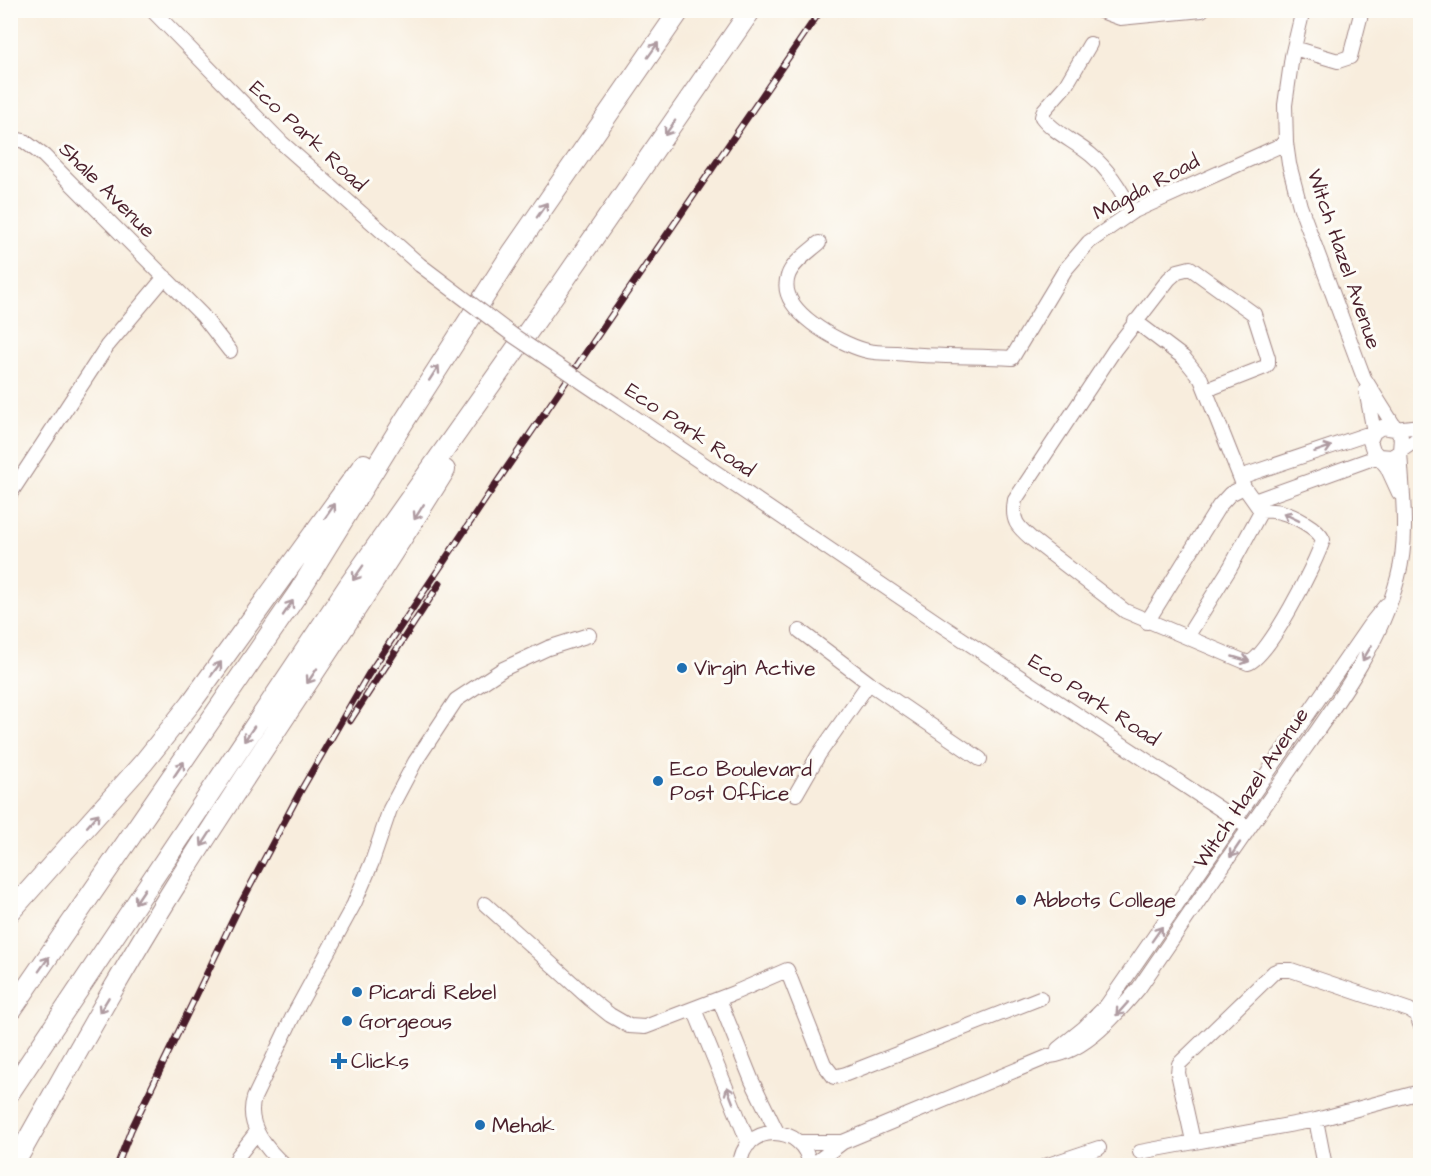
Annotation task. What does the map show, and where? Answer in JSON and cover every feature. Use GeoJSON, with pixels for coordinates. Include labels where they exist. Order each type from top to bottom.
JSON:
{"type":"FeatureCollection","features":[{"type":"Feature","properties":{"kind":"highway"},"geometry":{"type":"LineString","coordinates":[[10,1012],[298,593],[512,253],[680,10]]}},
{"type":"Feature","properties":{"kind":"highway"},"geometry":{"type":"LineString","coordinates":[[10,1092],[349,585],[561,285],[751,10]]}},
{"type":"Feature","properties":{"kind":"highway"},"geometry":{"type":"LineString","coordinates":[[13,1166],[101,1011],[183,874],[379,576],[561,285]]}},
{"type":"Feature","properties":{"kind":"highway"},"geometry":{"type":"LineString","coordinates":[[15,906],[158,745],[367,459],[403,423]]}},
{"type":"Feature","properties":{"kind":"street","name":"Eco Park Road"},"geometry":{"type":"LineString","coordinates":[[152,10],[282,143],[420,265],[523,342],[944,627],[1249,828]]}},
{"type":"Feature","properties":{"kind":"street"},"geometry":{"type":"LineString","coordinates":[[1098,10],[1120,18],[1202,10]]}},
{"type":"Feature","properties":{"kind":"street","name":"Witch Hazel Avenue"},"geometry":{"type":"LineString","coordinates":[[1303,10],[1285,105],[1286,143],[1297,196],[1364,378],[1374,432]]}},
{"type":"Feature","properties":{"kind":"street"},"geometry":{"type":"LineString","coordinates":[[1294,48],[1338,61],[1350,57],[1362,10]]}},
{"type":"Feature","properties":{"kind":"street"},"geometry":{"type":"LineString","coordinates":[[1090,44],[1066,85],[1044,110],[1042,117],[1061,134],[1090,154],[1108,172],[1132,213]]}},
{"type":"Feature","properties":{"kind":"street","name":"Shale Avenue"},"geometry":{"type":"LineString","coordinates":[[13,138],[33,146],[44,156],[202,315],[230,351]]}},
{"type":"Feature","properties":{"kind":"street","name":"Magda Road"},"geometry":{"type":"LineString","coordinates":[[819,243],[788,276],[787,293],[799,312],[840,342],[876,352],[1012,358],[1072,260],[1089,242],[1132,213],[1286,143]]}},
{"type":"Feature","properties":{"kind":"street"},"geometry":{"type":"LineString","coordinates":[[1135,321],[1184,358],[1201,379],[1242,482],[1258,506],[1287,514],[1316,529],[1323,540],[1278,631],[1258,658],[1248,663],[1125,611],[1021,530],[1014,520],[1015,500],[1135,321],[1169,279],[1178,271],[1190,268],[1250,309],[1257,318],[1268,364],[1206,390]]}},
{"type":"Feature","properties":{"kind":"street"},"geometry":{"type":"LineString","coordinates":[[10,494],[107,346],[165,277]]}},
{"type":"Feature","properties":{"kind":"street","name":"Witch Hazel Avenue"},"geometry":{"type":"LineString","coordinates":[[1364,378],[1395,429]]}},
{"type":"Feature","properties":{"kind":"street"},"geometry":{"type":"LineString","coordinates":[[1147,621],[1219,506],[1242,482],[1382,427],[1395,429],[1420,426]]}},
{"type":"Feature","properties":{"kind":"street"},"geometry":{"type":"LineString","coordinates":[[1395,429],[1401,437],[1400,451]]}},
{"type":"Feature","properties":{"kind":"street"},"geometry":{"type":"LineString","coordinates":[[1374,432],[1371,436],[1371,446],[1379,456]]}},
{"type":"Feature","properties":{"kind":"street"},"geometry":{"type":"LineString","coordinates":[[1187,637],[1230,568],[1258,506],[1379,456],[1392,457],[1420,437]]}},
{"type":"Feature","properties":{"kind":"street","name":"Witch Hazel Avenue"},"geometry":{"type":"LineString","coordinates":[[810,1166],[843,1142],[1050,1056],[1060,1055],[1105,1026],[1139,988],[1366,655],[1382,626],[1398,578],[1403,548],[1400,451]]}},
{"type":"Feature","properties":{"kind":"street","name":"Witch Hazel Avenue"},"geometry":{"type":"LineString","coordinates":[[1379,456],[1387,467],[1402,501]]}},
{"type":"Feature","properties":{"kind":"street","name":"Witch Hazel Avenue"},"geometry":{"type":"LineString","coordinates":[[1050,1056],[1084,1028],[1107,1005],[1369,626],[1390,600]]}},
{"type":"Feature","properties":{"kind":"street"},"geometry":{"type":"LineString","coordinates":[[800,631],[869,683],[980,759]]}},
{"type":"Feature","properties":{"kind":"street"},"geometry":{"type":"LineString","coordinates":[[285,1166],[256,1133],[251,1107],[294,1014],[354,904],[372,862],[390,809],[416,762],[456,700],[503,669],[548,648],[589,635]]}},
{"type":"Feature","properties":{"kind":"street"},"geometry":{"type":"LineString","coordinates":[[796,794],[819,754],[869,683]]}},
{"type":"Feature","properties":{"kind":"street"},"geometry":{"type":"LineString","coordinates":[[485,904],[610,1016],[629,1026],[645,1027],[787,970],[824,1064],[832,1076],[837,1077],[1040,998]]}},
{"type":"Feature","properties":{"kind":"street"},"geometry":{"type":"LineString","coordinates":[[1193,1141],[1178,1073],[1179,1064],[1274,972],[1291,970],[1409,1010],[1417,1015],[1420,1024]]}},
{"type":"Feature","properties":{"kind":"street"},"geometry":{"type":"LineString","coordinates":[[719,999],[752,1081],[777,1132]]}},
{"type":"Feature","properties":{"kind":"street"},"geometry":{"type":"LineString","coordinates":[[694,1009],[749,1144]]}},
{"type":"Feature","properties":{"kind":"street"},"geometry":{"type":"LineString","coordinates":[[1140,1152],[1316,1120],[1420,1092]]}},
{"type":"Feature","properties":{"kind":"street"},"geometry":{"type":"LineString","coordinates":[[1316,1120],[1325,1166]]}},
{"type":"Feature","properties":{"kind":"street"},"geometry":{"type":"LineString","coordinates":[[740,1166],[749,1144],[757,1137],[777,1132],[789,1135],[799,1142],[805,1149],[810,1166]]}},
{"type":"Feature","properties":{"kind":"street"},"geometry":{"type":"LineString","coordinates":[[234,1166],[238,1156],[256,1133]]}},
{"type":"Feature","properties":{"kind":"street","name":"Witch Hazel Avenue"},"geometry":{"type":"LineString","coordinates":[[799,1142],[843,1142]]}},
{"type":"Feature","properties":{"kind":"street"},"geometry":{"type":"LineString","coordinates":[[1045,1166],[1099,1148]]}},
{"type":"Feature","properties":{"kind":"railway"},"geometry":{"type":"LineString","coordinates":[[117,1166],[131,1130],[240,905],[300,792],[368,675],[493,488],[821,10]]}},
{"type":"Feature","properties":{"kind":"railway"},"geometry":{"type":"LineString","coordinates":[[350,721],[440,583]]}},
{"type":"Feature","properties":{"kind":"place","name":"Virgin Active"},"geometry":{"type":"Point","coordinates":[682,668]}},
{"type":"Feature","properties":{"kind":"place","name":"Eco Boulevard Post Office"},"geometry":{"type":"Point","coordinates":[658,781]}},
{"type":"Feature","properties":{"kind":"place","name":"Abbots College"},"geometry":{"type":"Point","coordinates":[1021,900]}},
{"type":"Feature","properties":{"kind":"place","name":"Picardi Rebel"},"geometry":{"type":"Point","coordinates":[357,992]}},
{"type":"Feature","properties":{"kind":"place","name":"Gorgeous"},"geometry":{"type":"Point","coordinates":[347,1021]}},
{"type":"Feature","properties":{"kind":"place","name":"Clicks"},"geometry":{"type":"Point","coordinates":[339,1061]}},
{"type":"Feature","properties":{"kind":"place","name":"Mehak"},"geometry":{"type":"Point","coordinates":[480,1125]}}]}
